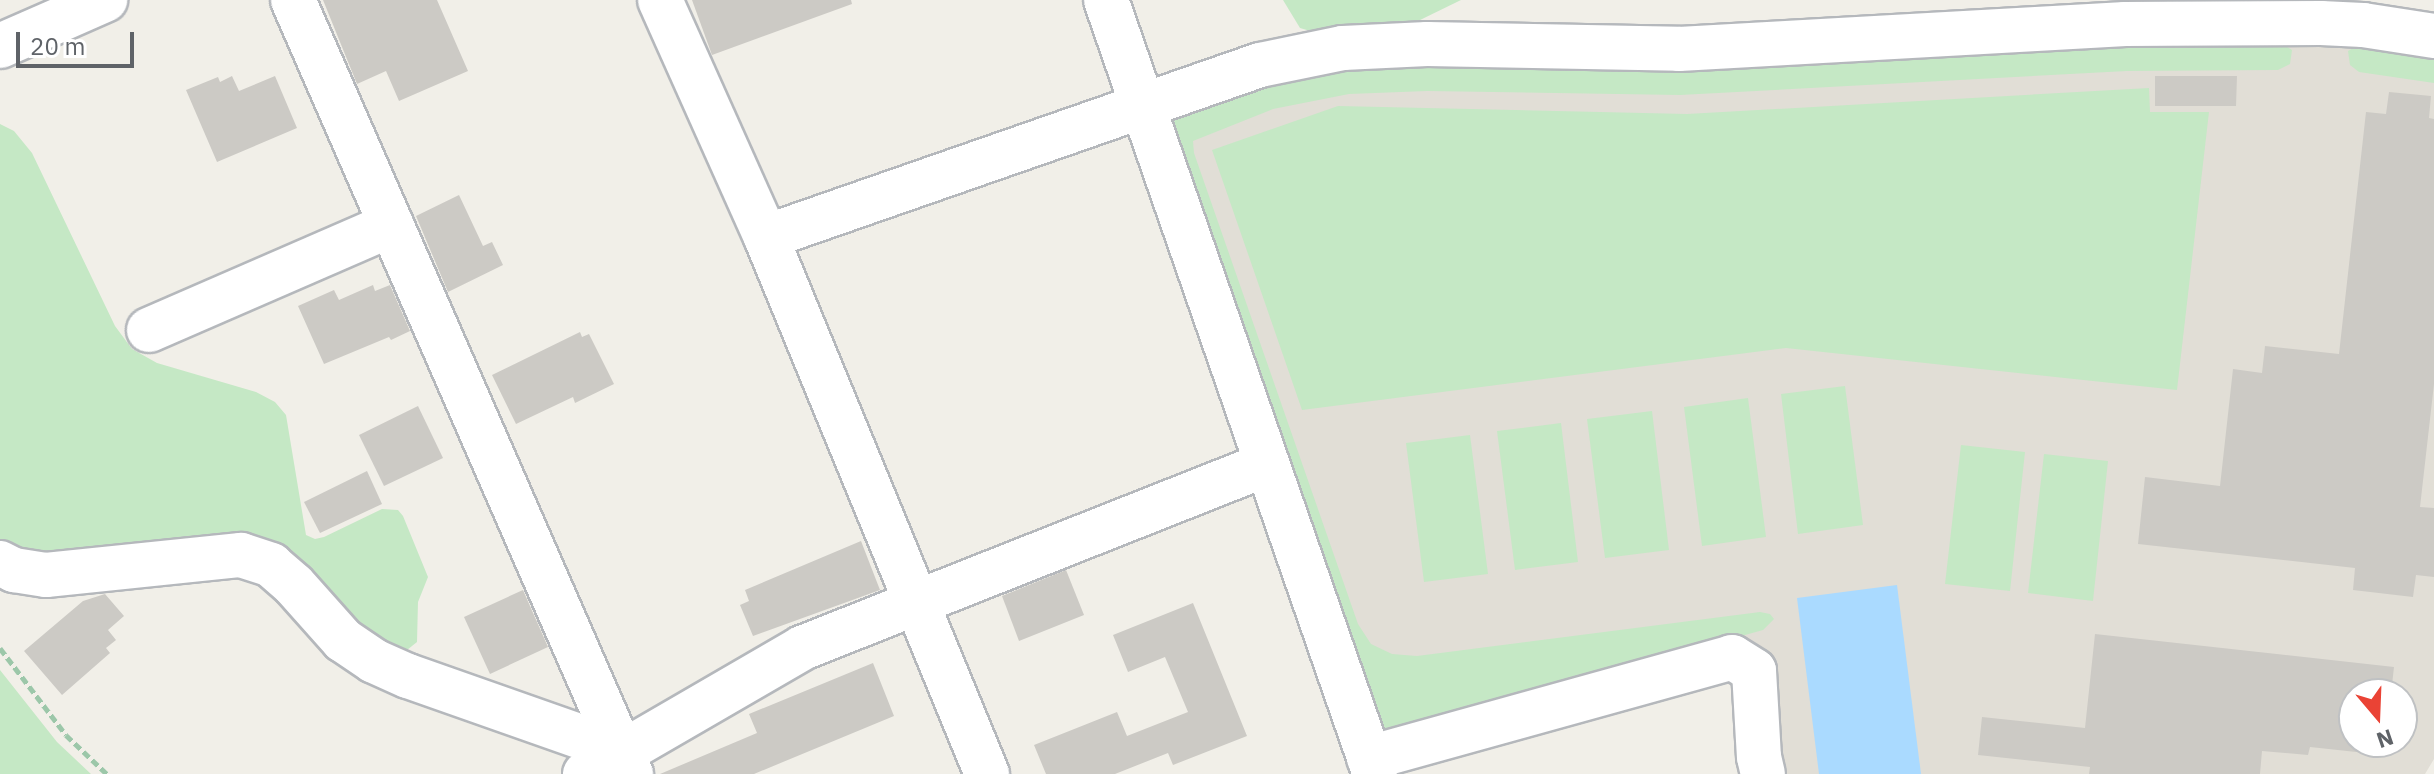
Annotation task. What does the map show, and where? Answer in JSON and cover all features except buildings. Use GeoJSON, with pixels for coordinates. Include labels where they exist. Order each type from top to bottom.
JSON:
{"type":"FeatureCollection","features":[{"type":"Feature","properties":{"kind":"street"},"geometry":{"type":"LineString","coordinates":[[0,46],[105,0]]}},
{"type":"Feature","properties":{"kind":"street"},"geometry":{"type":"LineString","coordinates":[[293,0],[627,763]]}},
{"type":"Feature","properties":{"kind":"street"},"geometry":{"type":"LineString","coordinates":[[660,0],[766,237],[987,774]]}},
{"type":"Feature","properties":{"kind":"street"},"geometry":{"type":"LineString","coordinates":[[1106,0],[1372,766],[1732,657],[1754,671],[1763,774]]}},
{"type":"Feature","properties":{"kind":"street"},"geometry":{"type":"LineString","coordinates":[[766,237],[1142,105],[1260,65],[1301,55],[1385,45],[1679,49],[2140,24],[2321,23],[2363,25],[2434,36]]}},
{"type":"Feature","properties":{"kind":"street"},"geometry":{"type":"LineString","coordinates":[[149,330],[391,225]]}},
{"type":"Feature","properties":{"kind":"street"},"geometry":{"type":"LineString","coordinates":[[585,774],[627,763],[802,648],[1267,464]]}},
{"type":"Feature","properties":{"kind":"street"},"geometry":{"type":"LineString","coordinates":[[0,563],[14,570],[46,575],[241,555],[271,565],[343,640],[374,661],[627,763]]}},
{"type":"Feature","properties":{"kind":"path"},"geometry":{"type":"LineString","coordinates":[[0,648],[66,735],[107,774]]}},
{"type":"Feature","properties":{"kind":"shaded area"},"geometry":{"type":"Polygon","coordinates":[[[2291,41],[2434,53],[2434,759],[2425,774],[1781,774],[1771,662],[1394,733],[1173,113],[1265,82],[2291,41]]]}},
{"type":"Feature","properties":{"kind":"green space"},"geometry":{"type":"Polygon","coordinates":[[[1283,0],[1461,0],[1418,21],[1317,33],[1300,28],[1283,0]]]}},
{"type":"Feature","properties":{"kind":"green space"},"geometry":{"type":"Polygon","coordinates":[[[2126,41],[2278,41],[2292,50],[2290,64],[2278,70],[2127,71],[1680,95],[1427,91],[1349,94],[1273,109],[1193,141],[1194,153],[1358,624],[1371,644],[1392,654],[1417,656],[1760,612],[1770,614],[1774,619],[1763,630],[1394,733],[1376,724],[1168,125],[1173,113],[1265,82],[1345,65],[2126,41]]]}},
{"type":"Feature","properties":{"kind":"green space"},"geometry":{"type":"Polygon","coordinates":[[[2362,43],[2434,53],[2434,83],[2359,72],[2350,65],[2348,51],[2362,43]]]}},
{"type":"Feature","properties":{"kind":"green space"},"geometry":{"type":"Polygon","coordinates":[[[2149,88],[2150,112],[2209,112],[2177,390],[1786,348],[1302,410],[1212,150],[1338,106],[1687,114],[2149,88]]]}},
{"type":"Feature","properties":{"kind":"green space"},"geometry":{"type":"Polygon","coordinates":[[[0,124],[14,131],[32,153],[115,326],[132,349],[157,363],[256,392],[275,402],[286,415],[306,535],[315,539],[324,537],[382,509],[398,510],[403,516],[428,577],[418,602],[417,642],[407,650],[382,648],[305,575],[78,558],[0,547],[0,124]]]}},
{"type":"Feature","properties":{"kind":"green space"},"geometry":{"type":"Polygon","coordinates":[[[1845,386],[1863,525],[1798,534],[1781,394],[1845,386]]]}},
{"type":"Feature","properties":{"kind":"green space"},"geometry":{"type":"Polygon","coordinates":[[[1748,398],[1766,537],[1702,546],[1684,407],[1748,398]]]}},
{"type":"Feature","properties":{"kind":"green space"},"geometry":{"type":"Polygon","coordinates":[[[1652,411],[1669,550],[1605,558],[1587,419],[1652,411]]]}},
{"type":"Feature","properties":{"kind":"green space"},"geometry":{"type":"Polygon","coordinates":[[[1561,423],[1578,562],[1515,570],[1497,431],[1561,423]]]}},
{"type":"Feature","properties":{"kind":"green space"},"geometry":{"type":"Polygon","coordinates":[[[1470,435],[1488,574],[1424,582],[1406,443],[1470,435]]]}},
{"type":"Feature","properties":{"kind":"green space"},"geometry":{"type":"Polygon","coordinates":[[[1961,445],[2025,452],[2010,591],[1945,584],[1961,445]]]}},
{"type":"Feature","properties":{"kind":"green space"},"geometry":{"type":"Polygon","coordinates":[[[2044,454],[2108,461],[2093,601],[2028,593],[2044,454]]]}},
{"type":"Feature","properties":{"kind":"green space"},"geometry":{"type":"Polygon","coordinates":[[[0,670],[57,742],[91,774],[0,774],[0,670]]]}},
{"type":"Feature","properties":{"kind":"water"},"geometry":{"type":"Polygon","coordinates":[[[1897,585],[1921,774],[1819,774],[1797,598],[1897,585]]]}}]}
